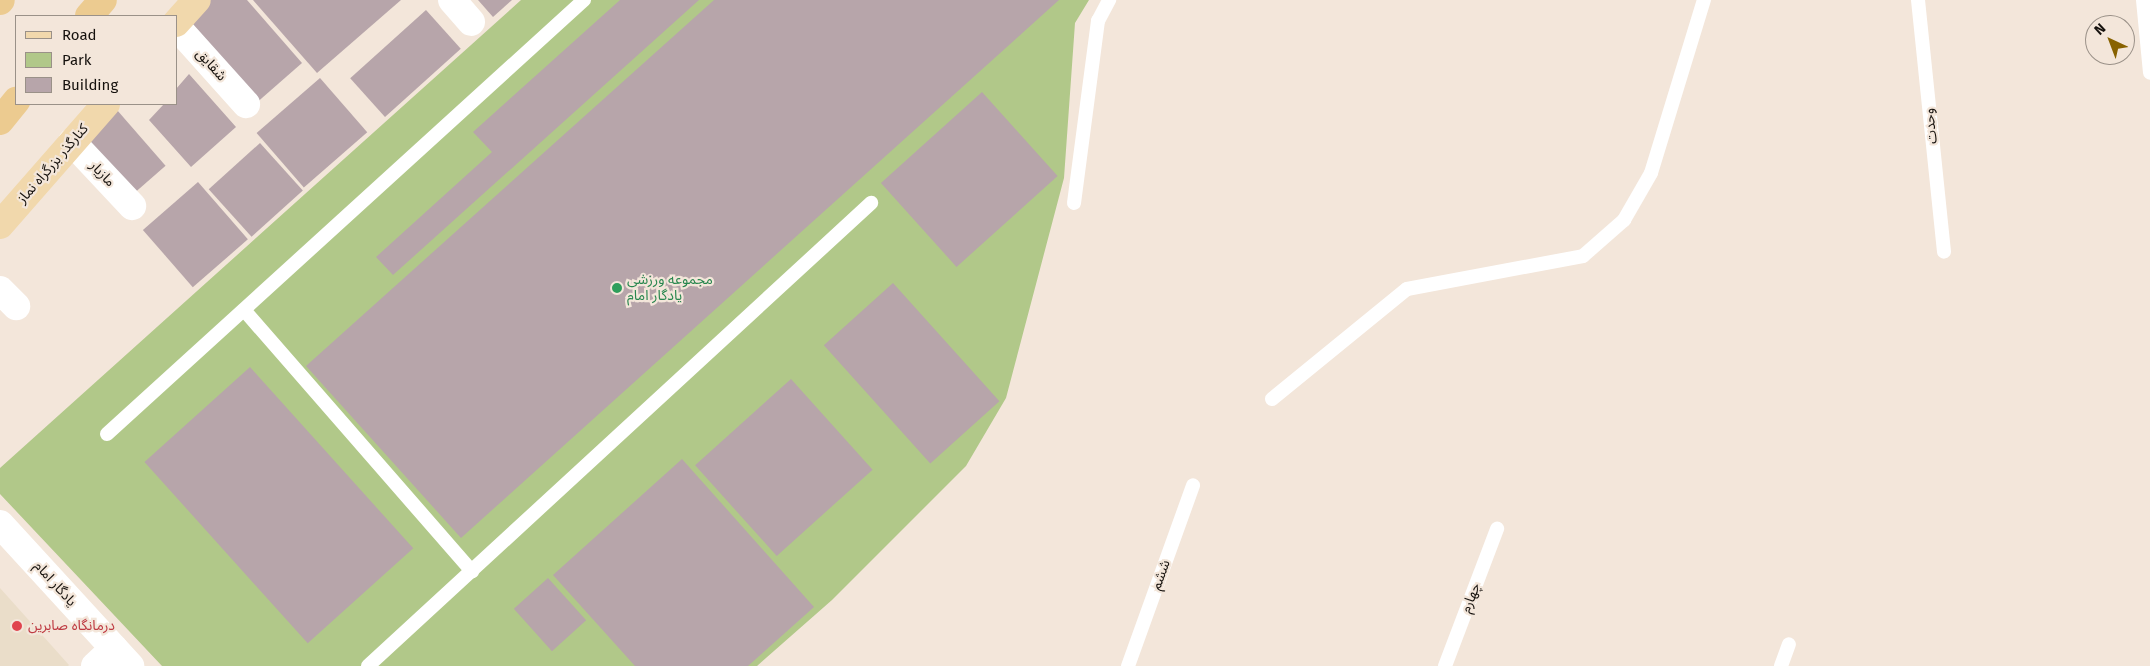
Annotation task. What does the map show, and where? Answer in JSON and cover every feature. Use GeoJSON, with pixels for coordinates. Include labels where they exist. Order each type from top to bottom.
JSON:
{"type":"FeatureCollection","features":[{"type":"Feature","properties":{"kind":"highway"},"geometry":{"type":"LineString","coordinates":[[90,15],[103,0]]}},
{"type":"Feature","properties":{"kind":"highway"},"geometry":{"type":"LineString","coordinates":[[0,120],[15,103]]}},
{"type":"Feature","properties":{"kind":"main road"},"geometry":{"type":"LineString","coordinates":[[178,22],[196,0]]}},
{"type":"Feature","properties":{"kind":"main road","name":"کنارگذر بزرگراه نماز"},"geometry":{"type":"LineString","coordinates":[[0,225],[105,105]]}},
{"type":"Feature","properties":{"kind":"street"},"geometry":{"type":"LineString","coordinates":[[452,0],[471,22]]}},
{"type":"Feature","properties":{"kind":"street","name":"شقایق"},"geometry":{"type":"LineString","coordinates":[[178,27],[246,104]]}},
{"type":"Feature","properties":{"kind":"street","name":"مازیار"},"geometry":{"type":"LineString","coordinates":[[72,142],[132,206]]}},
{"type":"Feature","properties":{"kind":"street","name":"یادگار امام"},"geometry":{"type":"LineString","coordinates":[[0,524],[113,660]]}},
{"type":"Feature","properties":{"kind":"lane"},"geometry":{"type":"LineString","coordinates":[[107,434],[584,0]]}},
{"type":"Feature","properties":{"kind":"lane"},"geometry":{"type":"LineString","coordinates":[[1074,202],[1098,21],[1109,0]]}},
{"type":"Feature","properties":{"kind":"lane"},"geometry":{"type":"LineString","coordinates":[[1272,399],[1407,289],[1583,256],[1624,220],[1651,173],[1704,0]]}},
{"type":"Feature","properties":{"kind":"lane","name":"وحدت"},"geometry":{"type":"LineString","coordinates":[[1918,0],[1944,252]]}},
{"type":"Feature","properties":{"kind":"lane"},"geometry":{"type":"LineString","coordinates":[[2143,0],[2150,73]]}},
{"type":"Feature","properties":{"kind":"lane"},"geometry":{"type":"LineString","coordinates":[[368,666],[871,203]]}},
{"type":"Feature","properties":{"kind":"lane"},"geometry":{"type":"LineString","coordinates":[[244,310],[472,571]]}},
{"type":"Feature","properties":{"kind":"lane","name":"ششم"},"geometry":{"type":"LineString","coordinates":[[1128,666],[1193,485]]}},
{"type":"Feature","properties":{"kind":"lane","name":"چهارم"},"geometry":{"type":"LineString","coordinates":[[1445,666],[1497,529]]}},
{"type":"Feature","properties":{"kind":"lane"},"geometry":{"type":"LineString","coordinates":[[1781,666],[1789,644]]}},
{"type":"Feature","properties":{"kind":"shaded area","name":"درمانگاه صابرین"},"geometry":{"type":"Polygon","coordinates":[[[0,588],[69,665],[68,666],[0,666],[0,588]]]}},
{"type":"Feature","properties":{"kind":"green space","name":"مجموعه ورزشی یادگار امام"},"geometry":{"type":"Polygon","coordinates":[[[521,0],[1089,0],[1075,23],[1064,178],[1006,398],[966,466],[832,600],[757,666],[162,666],[0,494],[0,468],[521,0]]]}},
{"type":"Feature","properties":{"kind":"building"},"geometry":{"type":"Polygon","coordinates":[[[210,0],[247,0],[302,63],[254,105],[183,24],[210,0]]]}},
{"type":"Feature","properties":{"kind":"building"},"geometry":{"type":"Polygon","coordinates":[[[253,0],[401,0],[317,73],[253,0]]]}},
{"type":"Feature","properties":{"kind":"building"},"geometry":{"type":"Polygon","coordinates":[[[478,0],[512,0],[493,17],[478,0]]]}},
{"type":"Feature","properties":{"kind":"building"},"geometry":{"type":"Polygon","coordinates":[[[620,0],[699,0],[393,275],[376,257],[492,152],[473,132],[620,0]]]}},
{"type":"Feature","properties":{"kind":"building"},"geometry":{"type":"Polygon","coordinates":[[[714,0],[1059,0],[461,538],[306,366],[714,0]]]}},
{"type":"Feature","properties":{"kind":"building"},"geometry":{"type":"Polygon","coordinates":[[[426,10],[461,49],[385,117],[350,78],[426,10]]]}},
{"type":"Feature","properties":{"kind":"building"},"geometry":{"type":"Polygon","coordinates":[[[189,74],[236,127],[191,167],[149,120],[163,105],[178,105],[178,87],[189,74]]]}},
{"type":"Feature","properties":{"kind":"building"},"geometry":{"type":"Polygon","coordinates":[[[320,78],[367,132],[304,187],[257,133],[320,78]]]}},
{"type":"Feature","properties":{"kind":"building"},"geometry":{"type":"Polygon","coordinates":[[[982,92],[1058,176],[957,267],[881,183],[982,92]]]}},
{"type":"Feature","properties":{"kind":"building"},"geometry":{"type":"Polygon","coordinates":[[[117,110],[166,166],[128,199],[79,143],[117,110]]]}},
{"type":"Feature","properties":{"kind":"building"},"geometry":{"type":"Polygon","coordinates":[[[260,143],[303,191],[252,237],[209,189],[260,143]]]}},
{"type":"Feature","properties":{"kind":"building"},"geometry":{"type":"Polygon","coordinates":[[[198,182],[248,239],[193,287],[143,230],[198,182]]]}},
{"type":"Feature","properties":{"kind":"building"},"geometry":{"type":"Polygon","coordinates":[[[893,283],[999,401],[930,463],[824,345],[893,283]]]}},
{"type":"Feature","properties":{"kind":"building"},"geometry":{"type":"Polygon","coordinates":[[[250,367],[413,548],[308,643],[144,462],[250,367]]]}},
{"type":"Feature","properties":{"kind":"building"},"geometry":{"type":"Polygon","coordinates":[[[791,379],[873,470],[777,556],[695,465],[791,379]]]}},
{"type":"Feature","properties":{"kind":"building"},"geometry":{"type":"Polygon","coordinates":[[[682,459],[814,607],[748,666],[635,666],[553,575],[682,459]]]}},
{"type":"Feature","properties":{"kind":"building"},"geometry":{"type":"Polygon","coordinates":[[[548,578],[586,620],[552,651],[514,609],[548,578]]]}},
{"type":"Feature","properties":{"kind":"place","name":"مجموعه ورزشی یادگار امام"},"geometry":{"type":"Point","coordinates":[617,288]}},
{"type":"Feature","properties":{"kind":"place","name":"درمانگاه صابرین"},"geometry":{"type":"Point","coordinates":[17,626]}}]}
